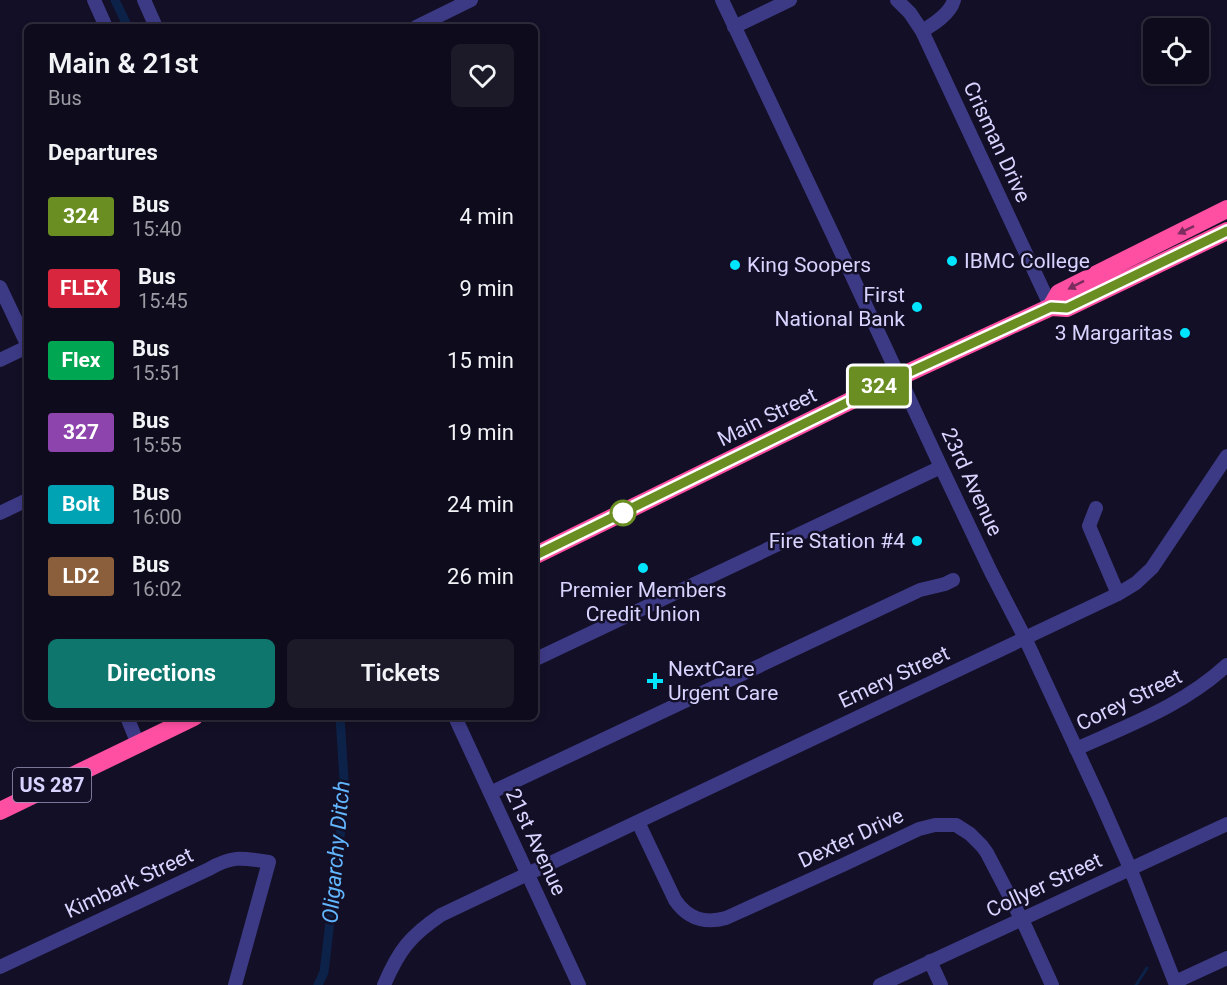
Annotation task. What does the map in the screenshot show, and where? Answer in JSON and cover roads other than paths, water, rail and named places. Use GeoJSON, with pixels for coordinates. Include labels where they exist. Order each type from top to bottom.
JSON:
{"type":"FeatureCollection","features":[{"type":"Feature","properties":{"kind":"highway","name":"Main Street"},"geometry":{"type":"LineString","coordinates":[[1051,307],[1059,293],[1227,209]]}},
{"type":"Feature","properties":{"kind":"highway","name":"Main Street"},"geometry":{"type":"LineString","coordinates":[[538,554],[899,377],[1051,307],[1067,308],[1227,231]]}},
{"type":"Feature","properties":{"kind":"highway","name":"US 287"},"geometry":{"type":"LineString","coordinates":[[0,811],[188,720]]}},
{"type":"Feature","properties":{"kind":"street"},"geometry":{"type":"LineString","coordinates":[[94,0],[105,24]]}},
{"type":"Feature","properties":{"kind":"street"},"geometry":{"type":"LineString","coordinates":[[144,0],[155,24]]}},
{"type":"Feature","properties":{"kind":"street"},"geometry":{"type":"LineString","coordinates":[[422,24],[471,0]]}},
{"type":"Feature","properties":{"kind":"street","name":"23rd Avenue"},"geometry":{"type":"LineString","coordinates":[[722,0],[941,467],[1025,638],[1130,868],[1175,983]]}},
{"type":"Feature","properties":{"kind":"street"},"geometry":{"type":"LineString","coordinates":[[734,27],[790,0]]}},
{"type":"Feature","properties":{"kind":"street","name":"Crisman Drive"},"geometry":{"type":"LineString","coordinates":[[897,0],[910,13],[922,31],[1051,307]]}},
{"type":"Feature","properties":{"kind":"street"},"geometry":{"type":"LineString","coordinates":[[922,31],[950,9],[954,0]]}},
{"type":"Feature","properties":{"kind":"street"},"geometry":{"type":"LineString","coordinates":[[0,287],[24,339]]}},
{"type":"Feature","properties":{"kind":"street"},"geometry":{"type":"LineString","coordinates":[[0,360],[24,348]]}},
{"type":"Feature","properties":{"kind":"street","name":"Emery Street"},"geometry":{"type":"LineString","coordinates":[[384,985],[394,962],[404,947],[424,927],[441,915],[1118,594],[1136,583],[1152,568],[1227,456]]}},
{"type":"Feature","properties":{"kind":"street"},"geometry":{"type":"LineString","coordinates":[[538,657],[941,467]]}},
{"type":"Feature","properties":{"kind":"street"},"geometry":{"type":"LineString","coordinates":[[0,513],[24,501]]}},
{"type":"Feature","properties":{"kind":"street"},"geometry":{"type":"LineString","coordinates":[[1096,508],[1089,526],[1118,594]]}},
{"type":"Feature","properties":{"kind":"street"},"geometry":{"type":"LineString","coordinates":[[490,793],[920,590],[953,580]]}},
{"type":"Feature","properties":{"kind":"street","name":"Corey Street"},"geometry":{"type":"LineString","coordinates":[[1076,749],[1173,704],[1197,690],[1227,665]]}},
{"type":"Feature","properties":{"kind":"street"},"geometry":{"type":"LineString","coordinates":[[128,720],[138,744]]}},
{"type":"Feature","properties":{"kind":"street","name":"21st Avenue"},"geometry":{"type":"LineString","coordinates":[[456,720],[579,985]]}},
{"type":"Feature","properties":{"kind":"street","name":"Dexter Drive"},"geometry":{"type":"LineString","coordinates":[[638,822],[675,900],[682,909],[701,920],[718,921],[919,829],[935,825],[956,825],[970,834],[987,853],[1026,928],[1052,985]]}},
{"type":"Feature","properties":{"kind":"street","name":"Collyer Street"},"geometry":{"type":"LineString","coordinates":[[880,985],[1227,824]]}},
{"type":"Feature","properties":{"kind":"street","name":"Kimbark Street"},"geometry":{"type":"LineString","coordinates":[[0,967],[222,862],[237,858],[269,862],[235,985]]}},
{"type":"Feature","properties":{"kind":"street"},"geometry":{"type":"LineString","coordinates":[[1175,983],[1227,958]]}},
{"type":"Feature","properties":{"kind":"street"},"geometry":{"type":"LineString","coordinates":[[930,962],[941,985]]}},
{"type":"Feature","properties":{"kind":"waterway","name":"Oligarchy Ditch"},"geometry":{"type":"LineString","coordinates":[[115,0],[127,24]]}},
{"type":"Feature","properties":{"kind":"waterway","name":"Oligarchy Ditch"},"geometry":{"type":"LineString","coordinates":[[318,985],[324,972],[345,795],[340,720]]}},
{"type":"Feature","properties":{"kind":"waterway"},"geometry":{"type":"LineString","coordinates":[[1136,985],[1147,968]]}},
{"type":"Feature","properties":{"kind":"place","name":"IBMC College"},"geometry":{"type":"Point","coordinates":[952,261]}},
{"type":"Feature","properties":{"kind":"place","name":"King Soopers"},"geometry":{"type":"Point","coordinates":[735,265]}},
{"type":"Feature","properties":{"kind":"place","name":"First National Bank"},"geometry":{"type":"Point","coordinates":[917,307]}},
{"type":"Feature","properties":{"kind":"place","name":"3 Margaritas"},"geometry":{"type":"Point","coordinates":[1185,333]}},
{"type":"Feature","properties":{"kind":"place","name":"Fire Station #4"},"geometry":{"type":"Point","coordinates":[917,541]}},
{"type":"Feature","properties":{"kind":"place","name":"Premier Members Credit Union"},"geometry":{"type":"Point","coordinates":[643,568]}},
{"type":"Feature","properties":{"kind":"place","name":"NextCare Urgent Care"},"geometry":{"type":"Point","coordinates":[655,681]}}]}
